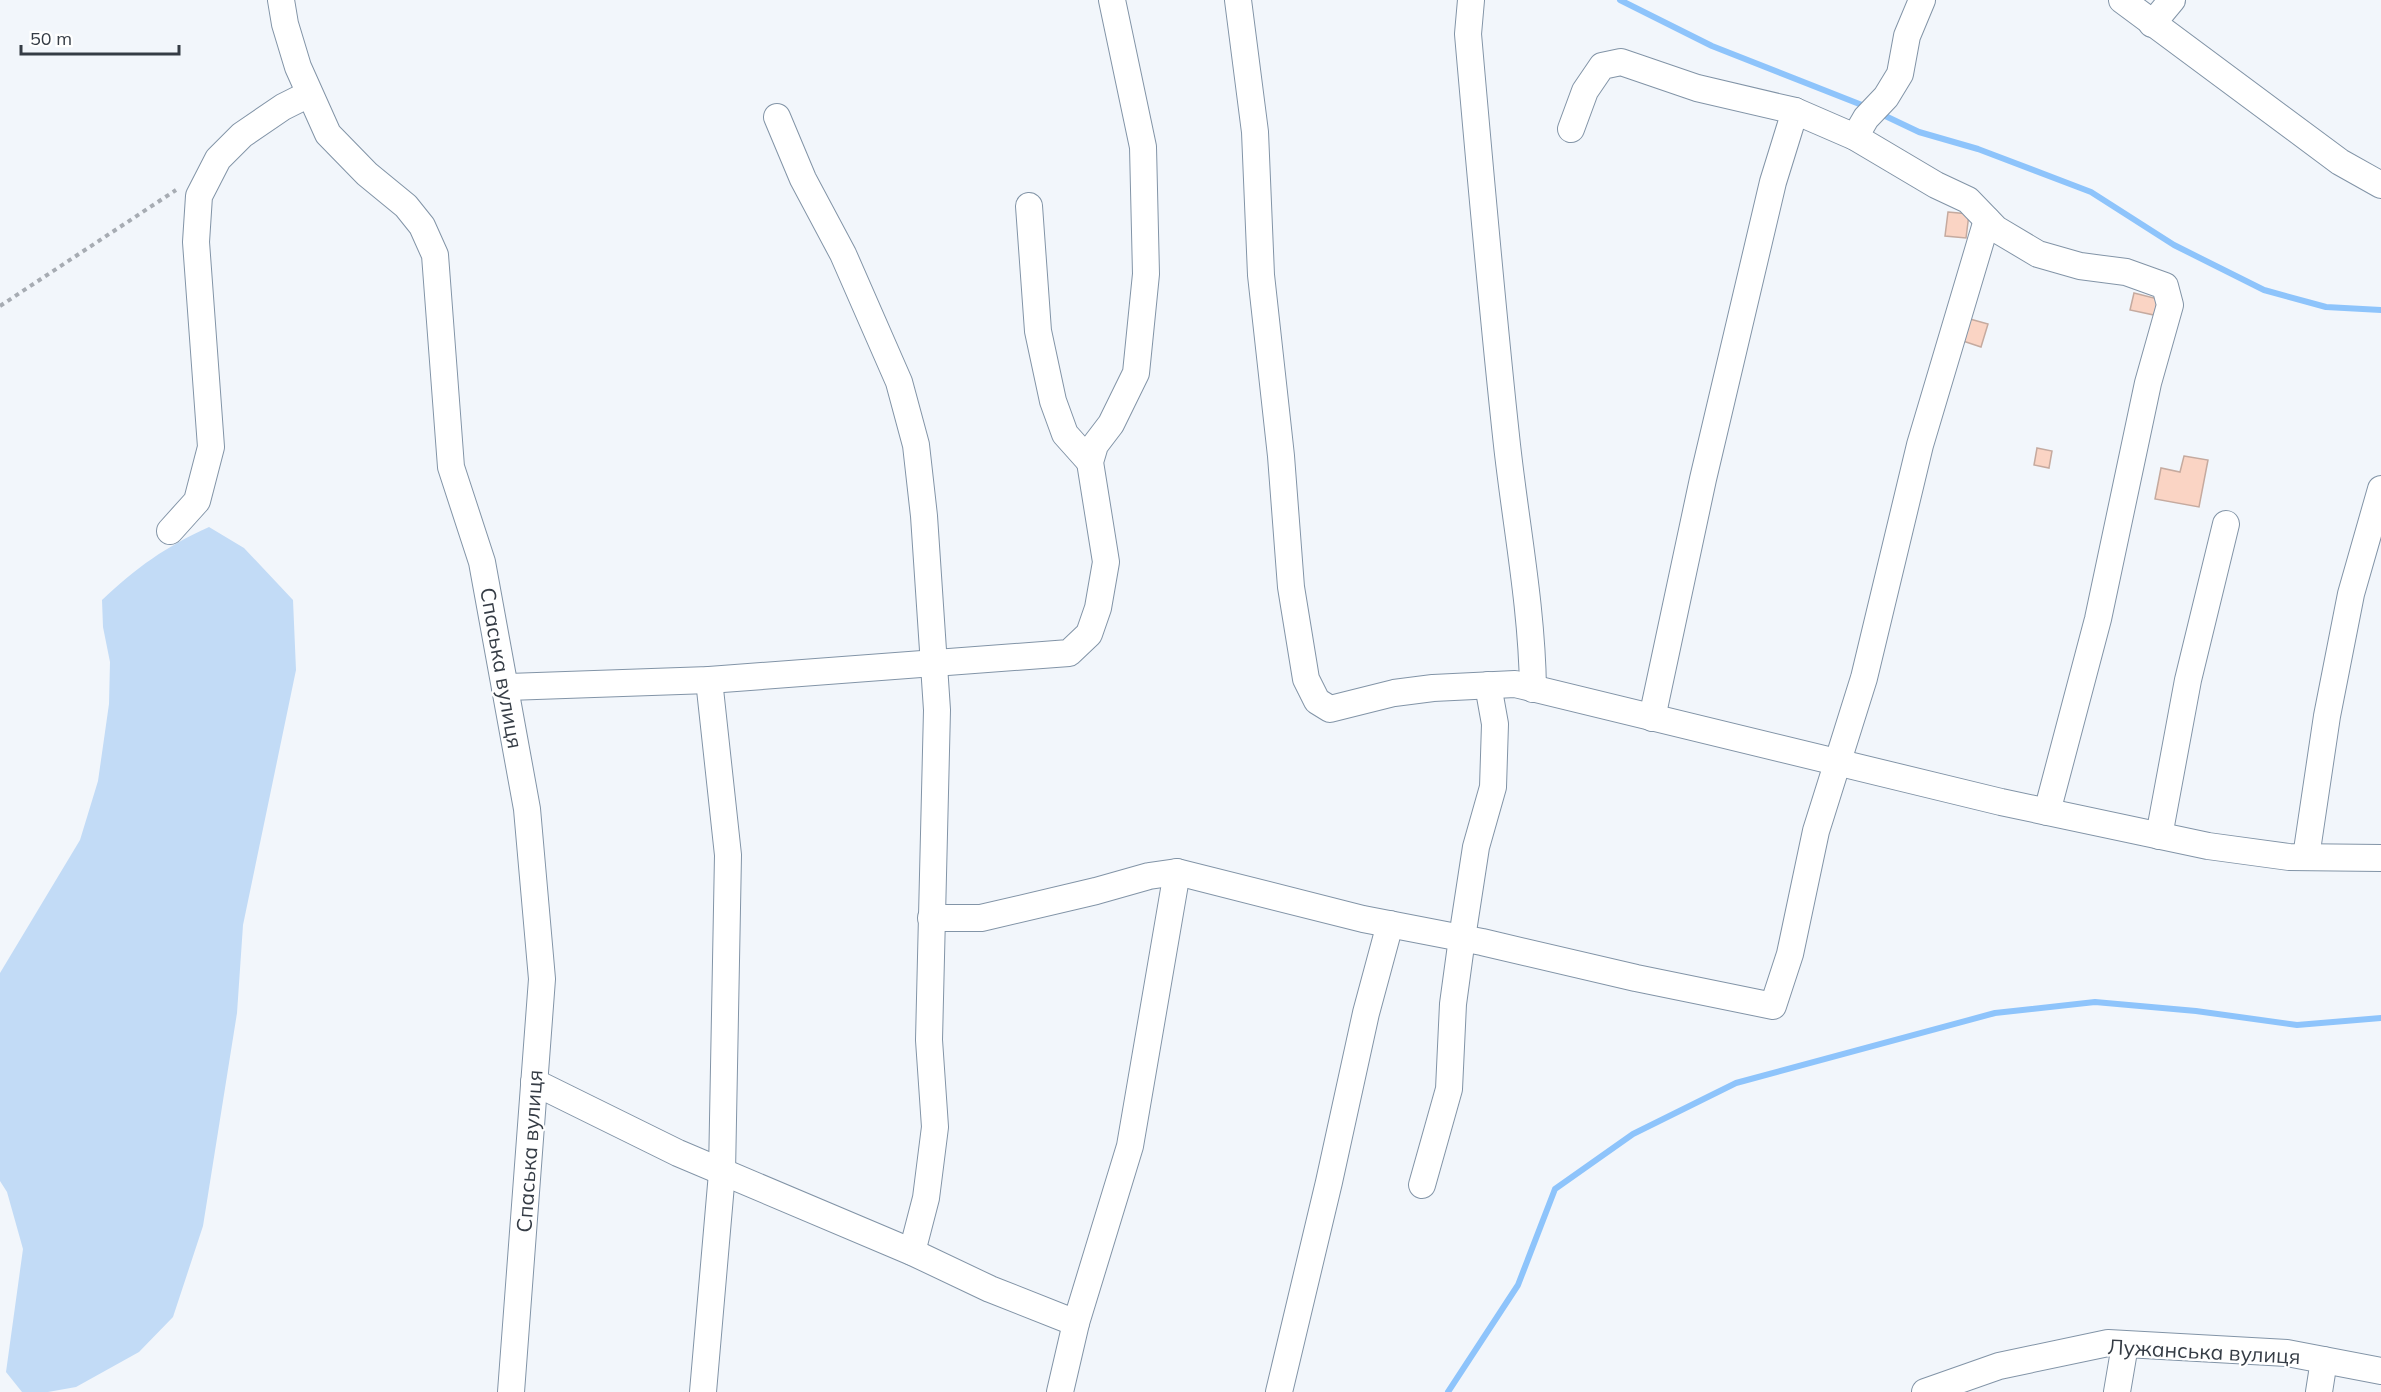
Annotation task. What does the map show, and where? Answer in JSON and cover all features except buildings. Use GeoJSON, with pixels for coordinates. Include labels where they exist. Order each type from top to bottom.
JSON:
{"type":"FeatureCollection","features":[{"type":"Feature","properties":{"kind":"street","name":"Спаська вулиця"},"geometry":{"type":"LineString","coordinates":[[281,0],[285,24],[298,67],[328,134],[367,174],[406,206],[422,226],[435,255],[451,467],[482,562],[527,809],[542,979],[512,1392]]}},
{"type":"Feature","properties":{"kind":"street"},"geometry":{"type":"LineString","coordinates":[[505,687],[709,681],[1069,653],[1089,634],[1098,608],[1106,562],[1090,462],[1095,445],[1111,424],[1136,373],[1146,274],[1143,147],[1112,0]]}},
{"type":"Feature","properties":{"kind":"street"},"geometry":{"type":"LineString","coordinates":[[1238,0],[1255,132],[1261,275],[1281,456],[1291,587],[1306,679],[1317,701],[1330,709],[1394,693],[1433,688],[1515,684],[2047,812],[2208,846],[2289,857],[2381,858]]}},
{"type":"Feature","properties":{"kind":"street"},"geometry":{"type":"LineString","coordinates":[[1471,0],[1468,34],[1495,338],[1532,650],[1533,689]]}},
{"type":"Feature","properties":{"kind":"street"},"geometry":{"type":"LineString","coordinates":[[1860,128],[1886,97],[1900,74],[1907,36],[1922,0]]}},
{"type":"Feature","properties":{"kind":"street"},"geometry":{"type":"LineString","coordinates":[[2121,0],[2340,162],[2381,185]]}},
{"type":"Feature","properties":{"kind":"street"},"geometry":{"type":"LineString","coordinates":[[2152,24],[2172,0]]}},
{"type":"Feature","properties":{"kind":"street"},"geometry":{"type":"LineString","coordinates":[[1571,129],[1585,91],[1602,66],[1621,62],[1697,88],[1860,128],[1936,185],[1968,200],[1996,229],[2038,254],[2080,266],[2126,272],[2165,286],[2170,305],[2148,383],[2098,619],[2047,812]]}},
{"type":"Feature","properties":{"kind":"street"},"geometry":{"type":"LineString","coordinates":[[170,531],[197,501],[211,447],[196,242],[199,196],[218,159],[242,135],[283,107],[309,94]]}},
{"type":"Feature","properties":{"kind":"street"},"geometry":{"type":"LineString","coordinates":[[1652,718],[1703,479],[1770,193],[1795,111]]}},
{"type":"Feature","properties":{"kind":"street"},"geometry":{"type":"LineString","coordinates":[[777,117],[803,178],[843,254],[898,382],[916,445],[924,516],[937,710],[929,1040],[935,1127],[926,1198],[912,1252]]}},
{"type":"Feature","properties":{"kind":"street"},"geometry":{"type":"LineString","coordinates":[[1029,206],[1038,330],[1053,401],[1065,434],[1090,462]]}},
{"type":"Feature","properties":{"kind":"street"},"geometry":{"type":"LineString","coordinates":[[931,918],[981,918],[1149,876],[1178,872],[1390,924],[1773,1006],[1790,954],[1816,831],[1864,678],[1920,445],[1987,220]]}},
{"type":"Feature","properties":{"kind":"street"},"geometry":{"type":"LineString","coordinates":[[2306,857],[2326,716],[2351,594],[2381,489]]}},
{"type":"Feature","properties":{"kind":"street"},"geometry":{"type":"LineString","coordinates":[[2159,836],[2188,681],[2226,524]]}},
{"type":"Feature","properties":{"kind":"street"},"geometry":{"type":"LineString","coordinates":[[703,1392],[722,1173],[728,855],[709,681]]}},
{"type":"Feature","properties":{"kind":"street"},"geometry":{"type":"LineString","coordinates":[[1422,1185],[1449,1089],[1453,1004],[1462,938],[1476,847],[1493,787],[1495,724],[1488,685]]}},
{"type":"Feature","properties":{"kind":"street"},"geometry":{"type":"LineString","coordinates":[[1060,1392],[1076,1323],[1130,1146],[1178,872]]}},
{"type":"Feature","properties":{"kind":"street"},"geometry":{"type":"LineString","coordinates":[[1279,1392],[1327,1194],[1366,1013],[1390,924]]}},
{"type":"Feature","properties":{"kind":"street"},"geometry":{"type":"LineString","coordinates":[[534,1082],[678,1154],[912,1252],[990,1289],[1076,1323]]}},
{"type":"Feature","properties":{"kind":"street","name":"Лужанська вулиця"},"geometry":{"type":"LineString","coordinates":[[1926,1392],[1999,1366],[2108,1343],[2287,1353],[2381,1371]]}},
{"type":"Feature","properties":{"kind":"street"},"geometry":{"type":"LineString","coordinates":[[2117,1392],[2125,1345]]}},
{"type":"Feature","properties":{"kind":"street"},"geometry":{"type":"LineString","coordinates":[[2319,1392],[2324,1360]]}},
{"type":"Feature","properties":{"kind":"path"},"geometry":{"type":"LineString","coordinates":[[0,306],[185,184]]}},
{"type":"Feature","properties":{"kind":"shaded area"},"geometry":{"type":"Polygon","coordinates":[[[209,527],[244,548],[293,600],[296,670],[243,925],[237,1013],[203,1226],[173,1317],[139,1352],[76,1387],[48,1392],[22,1392],[6,1372],[23,1249],[7,1192],[0,1181],[0,973],[80,840],[98,781],[109,704],[110,662],[103,627],[102,600],[127,577],[152,559],[209,527]]]}},
{"type":"Feature","properties":{"kind":"waterway"},"geometry":{"type":"LineString","coordinates":[[1620,0],[1712,46],[1867,107]]}},
{"type":"Feature","properties":{"kind":"waterway"},"geometry":{"type":"LineString","coordinates":[[1879,113],[1919,132],[1978,149],[2091,192],[2174,245],[2264,290],[2326,307],[2381,310]]}},
{"type":"Feature","properties":{"kind":"waterway"},"geometry":{"type":"LineString","coordinates":[[1448,1392],[1518,1285],[1555,1189],[1633,1134],[1736,1083],[1995,1013],[2095,1002],[2196,1011],[2297,1025],[2381,1018]]}}]}
